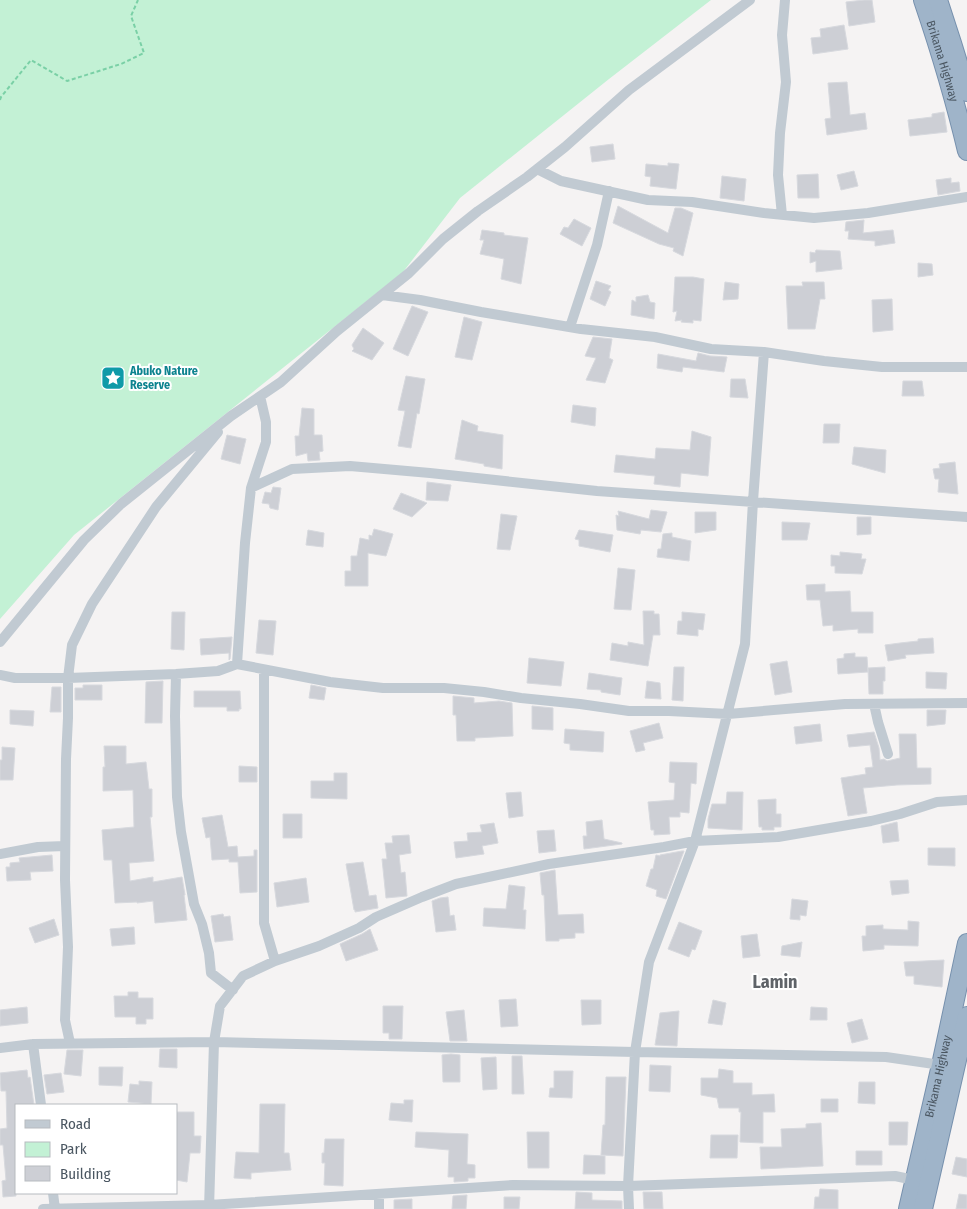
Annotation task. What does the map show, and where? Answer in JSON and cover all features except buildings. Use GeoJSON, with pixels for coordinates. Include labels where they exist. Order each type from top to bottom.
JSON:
{"type":"FeatureCollection","features":[{"type":"Feature","properties":{"kind":"highway","name":"Brikama Highway"},"geometry":{"type":"LineString","coordinates":[[923,0],[943,60],[967,152]]}},
{"type":"Feature","properties":{"kind":"highway","name":"Brikama Highway"},"geometry":{"type":"LineString","coordinates":[[938,0],[967,92]]}},
{"type":"Feature","properties":{"kind":"highway","name":"Brikama Highway"},"geometry":{"type":"LineString","coordinates":[[908,1209],[914,1180],[955,1064],[967,943]]}},
{"type":"Feature","properties":{"kind":"highway","name":"Brikama Highway"},"geometry":{"type":"LineString","coordinates":[[923,1209],[967,1016]]}},
{"type":"Feature","properties":{"kind":"street"},"geometry":{"type":"LineString","coordinates":[[0,642],[84,540],[120,504],[231,416],[281,382],[337,331],[409,273],[443,240],[478,211],[528,177],[629,90],[750,0]]}},
{"type":"Feature","properties":{"kind":"street"},"geometry":{"type":"LineString","coordinates":[[782,215],[778,175],[780,133],[786,82],[782,35],[786,0]]}},
{"type":"Feature","properties":{"kind":"street"},"geometry":{"type":"LineString","coordinates":[[537,169],[561,180],[648,200],[692,202],[814,218],[858,214],[967,197]]}},
{"type":"Feature","properties":{"kind":"street"},"geometry":{"type":"LineString","coordinates":[[570,327],[597,245],[609,191]]}},
{"type":"Feature","properties":{"kind":"street"},"geometry":{"type":"LineString","coordinates":[[382,295],[570,327],[655,337],[711,349],[764,352],[882,367],[967,367]]}},
{"type":"Feature","properties":{"kind":"street"},"geometry":{"type":"LineString","coordinates":[[629,1209],[628,1186],[635,1052],[649,962],[695,841],[745,644],[764,352]]}},
{"type":"Feature","properties":{"kind":"street"},"geometry":{"type":"LineString","coordinates":[[237,664],[244,544],[251,488],[266,442],[266,422],[260,396]]}},
{"type":"Feature","properties":{"kind":"street"},"geometry":{"type":"LineString","coordinates":[[70,1044],[65,1020],[68,947],[65,846],[68,678],[72,645],[92,604],[156,507],[231,416]]}},
{"type":"Feature","properties":{"kind":"street"},"geometry":{"type":"LineString","coordinates":[[251,488],[292,469],[350,466],[597,491],[967,517]]}},
{"type":"Feature","properties":{"kind":"street"},"geometry":{"type":"LineString","coordinates":[[0,675],[15,678],[68,678],[176,674],[218,671],[237,664],[330,682],[383,688],[444,688],[484,692],[629,712],[728,714],[845,704],[967,703]]}},
{"type":"Feature","properties":{"kind":"street"},"geometry":{"type":"LineString","coordinates":[[264,670],[264,923],[275,961]]}},
{"type":"Feature","properties":{"kind":"street"},"geometry":{"type":"LineString","coordinates":[[176,674],[177,797],[187,869],[194,904],[202,924],[209,954],[211,973],[233,990]]}},
{"type":"Feature","properties":{"kind":"street"},"geometry":{"type":"LineString","coordinates":[[874,704],[888,754]]}},
{"type":"Feature","properties":{"kind":"street"},"geometry":{"type":"LineString","coordinates":[[209,1207],[214,1042],[220,1006],[243,976],[275,961],[319,946],[422,896],[456,884],[549,864],[664,848],[695,841],[778,837],[871,821],[936,802],[967,800]]}},
{"type":"Feature","properties":{"kind":"street"},"geometry":{"type":"LineString","coordinates":[[0,854],[38,847],[65,846]]}},
{"type":"Feature","properties":{"kind":"street"},"geometry":{"type":"LineString","coordinates":[[0,1048],[33,1044],[214,1042],[886,1057],[955,1064]]}},
{"type":"Feature","properties":{"kind":"street"},"geometry":{"type":"LineString","coordinates":[[33,1044],[41,1104]]}},
{"type":"Feature","properties":{"kind":"street"},"geometry":{"type":"LineString","coordinates":[[43,1209],[209,1207],[513,1185],[628,1186],[895,1176],[914,1180]]}},
{"type":"Feature","properties":{"kind":"street"},"geometry":{"type":"LineString","coordinates":[[53,1194],[55,1208]]}},
{"type":"Feature","properties":{"kind":"street"},"geometry":{"type":"LineString","coordinates":[[378,1194],[379,1209]]}},
{"type":"Feature","properties":{"kind":"path"},"geometry":{"type":"LineString","coordinates":[[0,100],[31,60],[68,81],[121,64],[144,53],[131,16],[138,0]]}},
{"type":"Feature","properties":{"kind":"green space","name":"Abuko Nature Reserve"},"geometry":{"type":"Polygon","coordinates":[[[0,0],[711,0],[460,198],[403,272],[74,535],[0,619],[0,0]]]}},
{"type":"Feature","properties":{"kind":"place","name":"Abuko Nature Reserve"},"geometry":{"type":"Point","coordinates":[113,378]}},
{"type":"Feature","properties":{"kind":"district","name":"Lamin"},"geometry":{"type":"Point","coordinates":[775,982]}}]}
